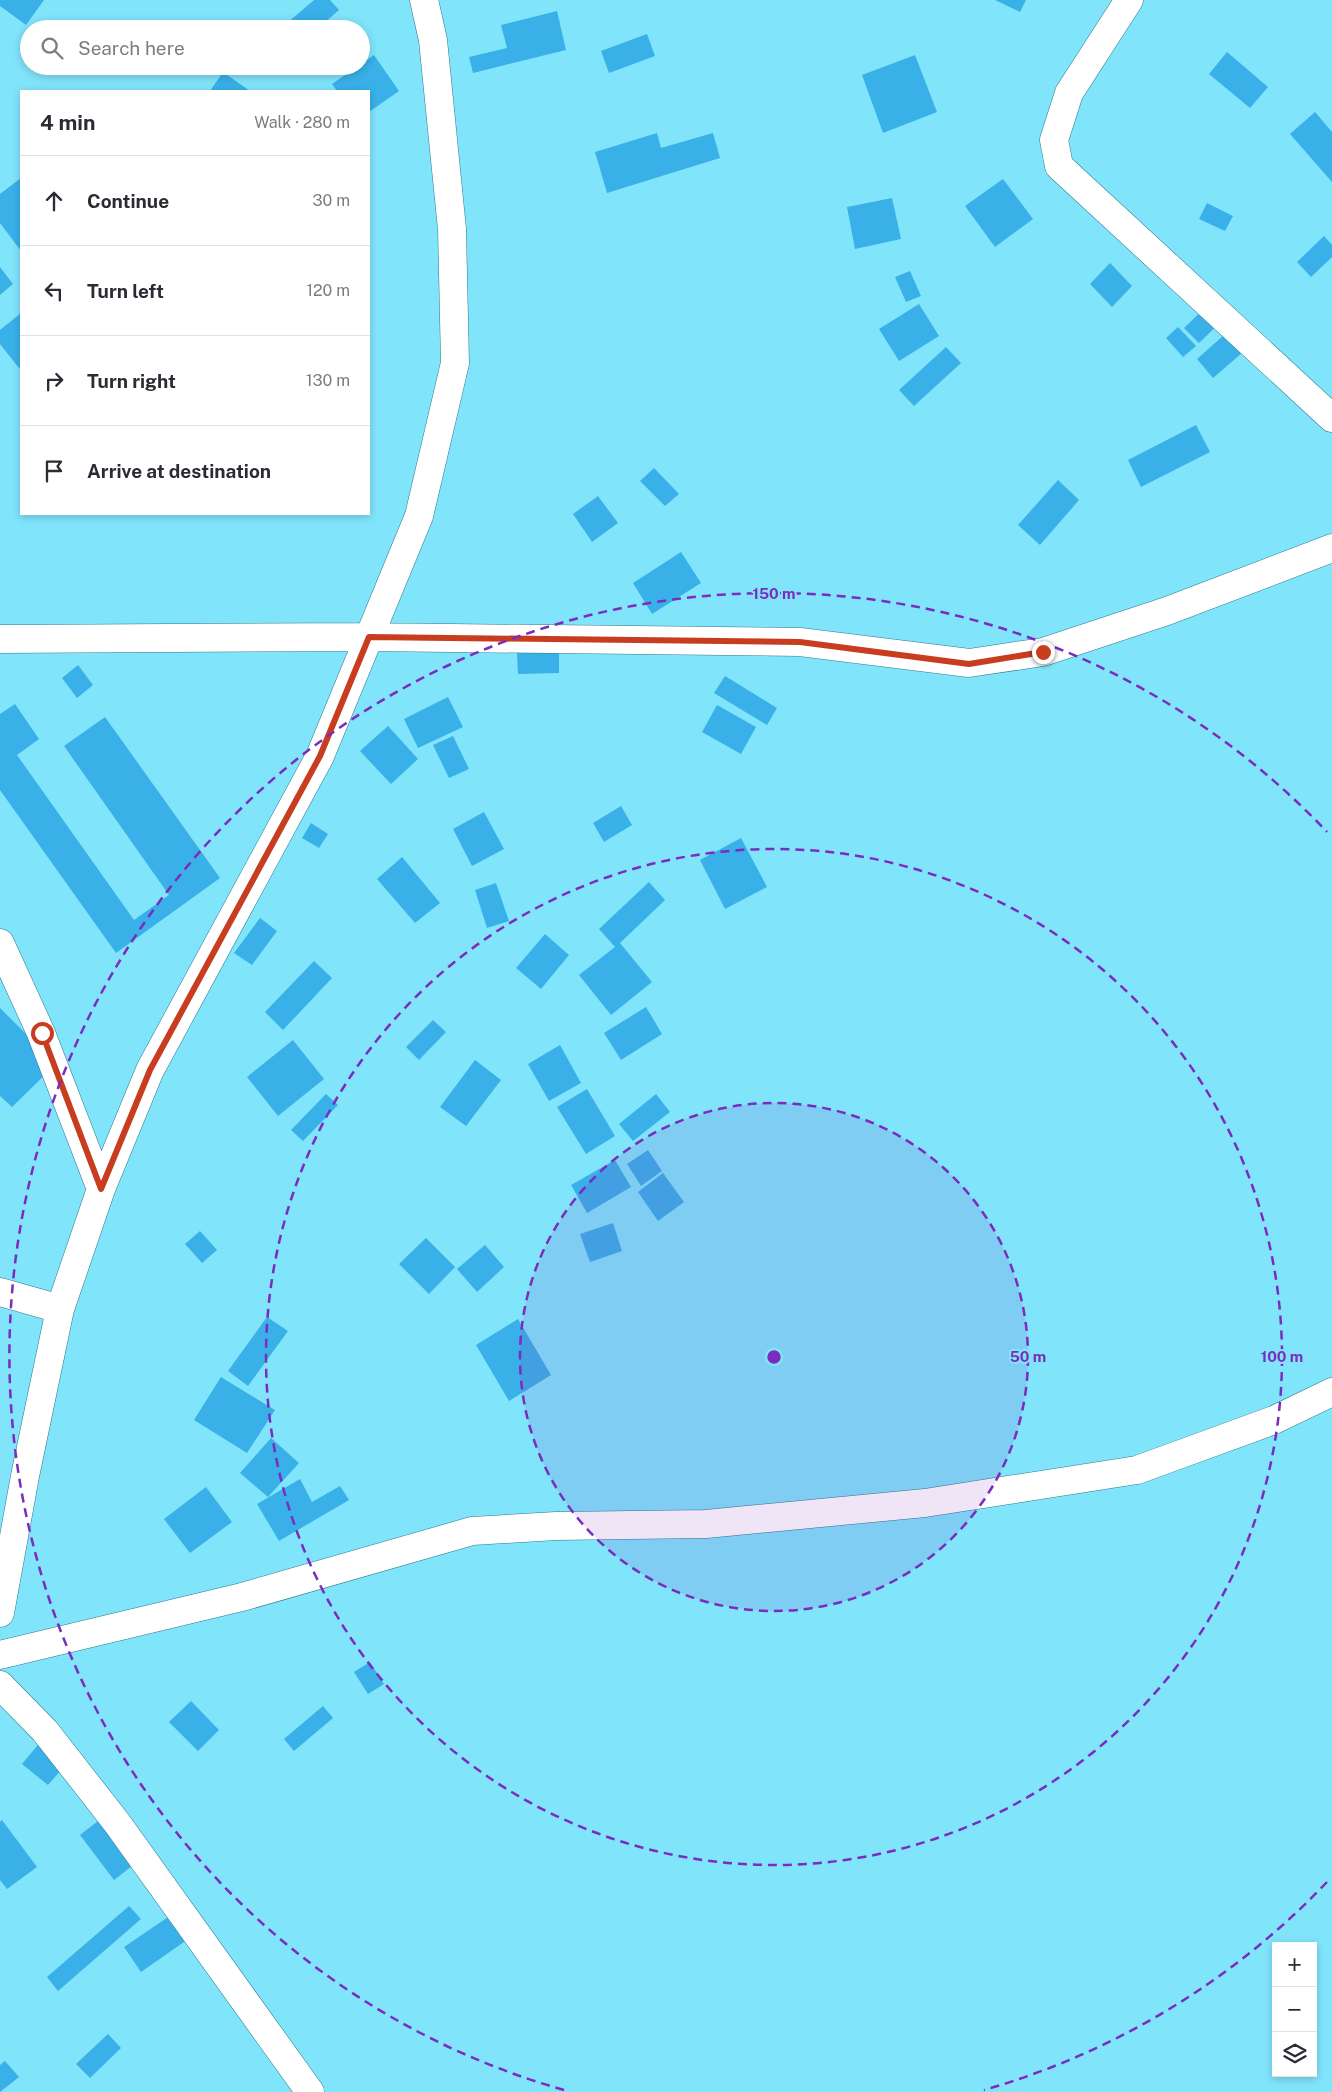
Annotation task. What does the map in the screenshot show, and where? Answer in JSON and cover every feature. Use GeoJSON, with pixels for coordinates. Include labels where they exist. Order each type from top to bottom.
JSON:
{"type":"FeatureCollection","features":[{"type":"Feature","properties":{"kind":"street"},"geometry":{"type":"LineString","coordinates":[[0,1613],[25,1476],[60,1309],[101,1189],[150,1070],[320,756],[419,516],[455,363],[452,229],[433,40],[424,0]]}},
{"type":"Feature","properties":{"kind":"street"},"geometry":{"type":"LineString","coordinates":[[1129,0],[1068,93],[1054,140],[1059,166],[1332,418]]}},
{"type":"Feature","properties":{"kind":"street"},"geometry":{"type":"LineString","coordinates":[[0,639],[369,637],[800,642],[969,664],[1043,652],[1167,611],[1332,548]]}},
{"type":"Feature","properties":{"kind":"street"},"geometry":{"type":"LineString","coordinates":[[0,943],[42,1033],[101,1189]]}},
{"type":"Feature","properties":{"kind":"street"},"geometry":{"type":"LineString","coordinates":[[0,1292],[60,1309]]}},
{"type":"Feature","properties":{"kind":"street"},"geometry":{"type":"LineString","coordinates":[[0,1655],[242,1597],[472,1531],[556,1526],[706,1524],[925,1503],[1137,1470],[1274,1420],[1332,1392]]}},
{"type":"Feature","properties":{"kind":"street"},"geometry":{"type":"LineString","coordinates":[[0,1685],[45,1731],[116,1823],[310,2092]]}},
{"type":"Feature","properties":{"kind":"building"},"geometry":{"type":"Polygon","coordinates":[[[0,0],[44,0],[30,20],[20,21],[0,6],[0,0]]]}},
{"type":"Feature","properties":{"kind":"building"},"geometry":{"type":"Polygon","coordinates":[[[314,0],[330,0],[339,10],[327,20],[291,20],[314,0]]]}},
{"type":"Feature","properties":{"kind":"building"},"geometry":{"type":"Polygon","coordinates":[[[995,0],[1026,0],[1020,12],[995,0]]]}},
{"type":"Feature","properties":{"kind":"building"},"geometry":{"type":"Polygon","coordinates":[[[557,11],[566,50],[473,73],[469,57],[507,48],[501,25],[557,11]]]}},
{"type":"Feature","properties":{"kind":"building"},"geometry":{"type":"Polygon","coordinates":[[[647,34],[655,56],[609,73],[601,51],[647,34]]]}},
{"type":"Feature","properties":{"kind":"building"},"geometry":{"type":"Polygon","coordinates":[[[1227,52],[1268,87],[1250,108],[1209,74],[1227,52]]]}},
{"type":"Feature","properties":{"kind":"building"},"geometry":{"type":"Polygon","coordinates":[[[374,55],[399,91],[370,111],[370,90],[336,90],[332,84],[345,75],[370,75],[370,58],[374,55]]]}},
{"type":"Feature","properties":{"kind":"building"},"geometry":{"type":"Polygon","coordinates":[[[915,55],[937,112],[883,133],[862,75],[915,55]]]}},
{"type":"Feature","properties":{"kind":"building"},"geometry":{"type":"Polygon","coordinates":[[[221,75],[227,75],[249,90],[211,90],[221,75]]]}},
{"type":"Feature","properties":{"kind":"building"},"geometry":{"type":"Polygon","coordinates":[[[1315,112],[1332,132],[1332,182],[1290,134],[1315,112]]]}},
{"type":"Feature","properties":{"kind":"building"},"geometry":{"type":"Polygon","coordinates":[[[657,133],[661,148],[713,133],[720,158],[607,193],[595,152],[657,133]]]}},
{"type":"Feature","properties":{"kind":"building"},"geometry":{"type":"Polygon","coordinates":[[[20,179],[20,250],[0,223],[0,194],[20,179]]]}},
{"type":"Feature","properties":{"kind":"building"},"geometry":{"type":"Polygon","coordinates":[[[1003,179],[1033,219],[995,247],[965,206],[1003,179]]]}},
{"type":"Feature","properties":{"kind":"building"},"geometry":{"type":"Polygon","coordinates":[[[892,198],[901,239],[855,249],[847,207],[892,198]]]}},
{"type":"Feature","properties":{"kind":"building"},"geometry":{"type":"Polygon","coordinates":[[[1207,203],[1233,216],[1225,231],[1199,219],[1207,203]]]}},
{"type":"Feature","properties":{"kind":"building"},"geometry":{"type":"Polygon","coordinates":[[[1324,236],[1332,245],[1332,257],[1311,277],[1297,262],[1324,236]]]}},
{"type":"Feature","properties":{"kind":"building"},"geometry":{"type":"Polygon","coordinates":[[[1110,263],[1132,286],[1112,307],[1090,284],[1110,263]]]}},
{"type":"Feature","properties":{"kind":"building"},"geometry":{"type":"Polygon","coordinates":[[[0,267],[13,284],[0,295],[0,267]]]}},
{"type":"Feature","properties":{"kind":"building"},"geometry":{"type":"Polygon","coordinates":[[[910,271],[921,296],[906,302],[895,277],[910,271]]]}},
{"type":"Feature","properties":{"kind":"building"},"geometry":{"type":"Polygon","coordinates":[[[1216,297],[1231,312],[1199,343],[1184,328],[1216,297]]]}},
{"type":"Feature","properties":{"kind":"building"},"geometry":{"type":"Polygon","coordinates":[[[919,304],[939,336],[899,361],[879,329],[919,304]]]}},
{"type":"Feature","properties":{"kind":"building"},"geometry":{"type":"Polygon","coordinates":[[[20,314],[19,368],[0,344],[0,330],[20,314]]]}},
{"type":"Feature","properties":{"kind":"building"},"geometry":{"type":"Polygon","coordinates":[[[1178,327],[1196,346],[1183,357],[1166,338],[1178,327]]]}},
{"type":"Feature","properties":{"kind":"building"},"geometry":{"type":"Polygon","coordinates":[[[1232,328],[1249,347],[1213,378],[1197,359],[1232,328]]]}},
{"type":"Feature","properties":{"kind":"building"},"geometry":{"type":"Polygon","coordinates":[[[946,347],[961,363],[914,406],[899,390],[946,347]]]}},
{"type":"Feature","properties":{"kind":"building"},"geometry":{"type":"Polygon","coordinates":[[[1196,425],[1210,452],[1141,487],[1128,460],[1196,425]]]}},
{"type":"Feature","properties":{"kind":"building"},"geometry":{"type":"Polygon","coordinates":[[[654,468],[679,494],[665,506],[640,481],[654,468]]]}},
{"type":"Feature","properties":{"kind":"building"},"geometry":{"type":"Polygon","coordinates":[[[1058,480],[1079,500],[1040,545],[1018,525],[1058,480]]]}},
{"type":"Feature","properties":{"kind":"building"},"geometry":{"type":"Polygon","coordinates":[[[598,496],[618,523],[592,542],[573,514],[598,496]]]}},
{"type":"Feature","properties":{"kind":"building"},"geometry":{"type":"Polygon","coordinates":[[[681,552],[701,583],[652,614],[633,583],[681,552]]]}},
{"type":"Feature","properties":{"kind":"building"},"geometry":{"type":"Polygon","coordinates":[[[559,652],[559,673],[518,674],[517,653],[559,652]]]}},
{"type":"Feature","properties":{"kind":"building"},"geometry":{"type":"Polygon","coordinates":[[[78,665],[93,685],[77,698],[62,678],[78,665]]]}},
{"type":"Feature","properties":{"kind":"building"},"geometry":{"type":"Polygon","coordinates":[[[725,676],[777,708],[767,725],[714,693],[725,676]]]}},
{"type":"Feature","properties":{"kind":"building"},"geometry":{"type":"Polygon","coordinates":[[[448,697],[463,727],[418,748],[404,719],[448,697]]]}},
{"type":"Feature","properties":{"kind":"building"},"geometry":{"type":"Polygon","coordinates":[[[15,704],[39,739],[17,755],[134,920],[169,895],[64,746],[105,717],[220,878],[116,953],[0,790],[0,714],[15,704]]]}},
{"type":"Feature","properties":{"kind":"building"},"geometry":{"type":"Polygon","coordinates":[[[717,705],[756,727],[741,754],[702,732],[717,705]]]}},
{"type":"Feature","properties":{"kind":"building"},"geometry":{"type":"Polygon","coordinates":[[[388,726],[418,759],[391,784],[360,751],[388,726]]]}},
{"type":"Feature","properties":{"kind":"building"},"geometry":{"type":"Polygon","coordinates":[[[453,736],[469,769],[449,778],[433,745],[453,736]]]}},
{"type":"Feature","properties":{"kind":"building"},"geometry":{"type":"Polygon","coordinates":[[[621,806],[632,825],[604,842],[593,823],[621,806]]]}},
{"type":"Feature","properties":{"kind":"building"},"geometry":{"type":"Polygon","coordinates":[[[484,812],[504,849],[472,866],[453,829],[484,812]]]}},
{"type":"Feature","properties":{"kind":"building"},"geometry":{"type":"Polygon","coordinates":[[[311,823],[328,834],[319,848],[302,838],[311,823]]]}},
{"type":"Feature","properties":{"kind":"building"},"geometry":{"type":"Polygon","coordinates":[[[741,838],[767,887],[725,909],[700,860],[741,838]]]}},
{"type":"Feature","properties":{"kind":"building"},"geometry":{"type":"Polygon","coordinates":[[[402,857],[440,903],[415,923],[377,879],[402,857]]]}},
{"type":"Feature","properties":{"kind":"building"},"geometry":{"type":"Polygon","coordinates":[[[649,882],[665,900],[620,943],[652,982],[611,1015],[579,975],[615,947],[599,929],[649,882]]]}},
{"type":"Feature","properties":{"kind":"building"},"geometry":{"type":"Polygon","coordinates":[[[496,883],[509,921],[487,928],[475,890],[496,883]]]}},
{"type":"Feature","properties":{"kind":"building"},"geometry":{"type":"Polygon","coordinates":[[[260,918],[277,931],[252,965],[234,953],[260,918]]]}},
{"type":"Feature","properties":{"kind":"building"},"geometry":{"type":"Polygon","coordinates":[[[545,934],[569,955],[541,989],[516,968],[545,934]]]}},
{"type":"Feature","properties":{"kind":"building"},"geometry":{"type":"Polygon","coordinates":[[[314,961],[332,978],[283,1030],[265,1012],[314,961]]]}},
{"type":"Feature","properties":{"kind":"building"},"geometry":{"type":"Polygon","coordinates":[[[646,1007],[662,1034],[621,1060],[604,1033],[646,1007]]]}},
{"type":"Feature","properties":{"kind":"building"},"geometry":{"type":"Polygon","coordinates":[[[0,1008],[56,1064],[12,1107],[0,1096],[0,1008]]]}},
{"type":"Feature","properties":{"kind":"building"},"geometry":{"type":"Polygon","coordinates":[[[433,1020],[446,1032],[419,1060],[406,1047],[433,1020]]]}},
{"type":"Feature","properties":{"kind":"building"},"geometry":{"type":"Polygon","coordinates":[[[293,1040],[324,1079],[278,1116],[247,1077],[293,1040]]]}},
{"type":"Feature","properties":{"kind":"building"},"geometry":{"type":"Polygon","coordinates":[[[560,1045],[581,1083],[549,1101],[528,1064],[560,1045]]]}},
{"type":"Feature","properties":{"kind":"building"},"geometry":{"type":"Polygon","coordinates":[[[475,1060],[501,1080],[466,1126],[440,1107],[475,1060]]]}},
{"type":"Feature","properties":{"kind":"building"},"geometry":{"type":"Polygon","coordinates":[[[587,1089],[615,1136],[586,1154],[557,1107],[587,1089]]]}},
{"type":"Feature","properties":{"kind":"building"},"geometry":{"type":"Polygon","coordinates":[[[326,1094],[338,1105],[303,1141],[291,1130],[326,1094]]]}},
{"type":"Feature","properties":{"kind":"building"},"geometry":{"type":"Polygon","coordinates":[[[656,1094],[670,1112],[633,1141],[619,1124],[656,1094]]]}},
{"type":"Feature","properties":{"kind":"building"},"geometry":{"type":"Polygon","coordinates":[[[648,1150],[662,1171],[641,1186],[627,1164],[648,1150]]]}},
{"type":"Feature","properties":{"kind":"building"},"geometry":{"type":"Polygon","coordinates":[[[615,1160],[631,1187],[587,1213],[571,1185],[615,1160]]]}},
{"type":"Feature","properties":{"kind":"building"},"geometry":{"type":"Polygon","coordinates":[[[663,1173],[684,1202],[658,1221],[638,1192],[663,1173]]]}},
{"type":"Feature","properties":{"kind":"building"},"geometry":{"type":"Polygon","coordinates":[[[613,1223],[622,1251],[590,1262],[580,1234],[613,1223]]]}},
{"type":"Feature","properties":{"kind":"building"},"geometry":{"type":"Polygon","coordinates":[[[200,1231],[217,1250],[202,1263],[185,1244],[200,1231]]]}},
{"type":"Feature","properties":{"kind":"building"},"geometry":{"type":"Polygon","coordinates":[[[426,1238],[455,1267],[429,1294],[399,1264],[426,1238]]]}},
{"type":"Feature","properties":{"kind":"building"},"geometry":{"type":"Polygon","coordinates":[[[485,1245],[504,1267],[477,1292],[457,1269],[485,1245]]]}},
{"type":"Feature","properties":{"kind":"building"},"geometry":{"type":"Polygon","coordinates":[[[267,1317],[288,1331],[248,1386],[228,1371],[267,1317]]]}},
{"type":"Feature","properties":{"kind":"building"},"geometry":{"type":"Polygon","coordinates":[[[518,1319],[551,1375],[509,1401],[476,1345],[518,1319]]]}},
{"type":"Feature","properties":{"kind":"building"},"geometry":{"type":"Polygon","coordinates":[[[221,1377],[275,1410],[247,1453],[194,1420],[221,1377]]]}},
{"type":"Feature","properties":{"kind":"building"},"geometry":{"type":"Polygon","coordinates":[[[271,1438],[299,1463],[268,1497],[240,1473],[271,1438]]]}},
{"type":"Feature","properties":{"kind":"building"},"geometry":{"type":"Polygon","coordinates":[[[300,1479],[312,1502],[340,1486],[349,1500],[279,1541],[257,1504],[300,1479]]]}},
{"type":"Feature","properties":{"kind":"building"},"geometry":{"type":"Polygon","coordinates":[[[206,1487],[232,1522],[190,1553],[164,1519],[206,1487]]]}},
{"type":"Feature","properties":{"kind":"building"},"geometry":{"type":"Polygon","coordinates":[[[370,1662],[384,1684],[368,1694],[354,1672],[370,1662]]]}},
{"type":"Feature","properties":{"kind":"building"},"geometry":{"type":"Polygon","coordinates":[[[191,1701],[219,1730],[198,1751],[169,1722],[191,1701]]]}},
{"type":"Feature","properties":{"kind":"building"},"geometry":{"type":"Polygon","coordinates":[[[323,1706],[333,1718],[294,1751],[284,1739],[323,1706]]]}},
{"type":"Feature","properties":{"kind":"building"},"geometry":{"type":"Polygon","coordinates":[[[42,1740],[68,1762],[48,1785],[22,1764],[42,1740]]]}},
{"type":"Feature","properties":{"kind":"building"},"geometry":{"type":"Polygon","coordinates":[[[107,1814],[141,1859],[114,1880],[80,1835],[107,1814]]]}},
{"type":"Feature","properties":{"kind":"building"},"geometry":{"type":"Polygon","coordinates":[[[2,1820],[37,1867],[7,1889],[0,1880],[0,1822],[2,1820]]]}},
{"type":"Feature","properties":{"kind":"building"},"geometry":{"type":"Polygon","coordinates":[[[129,1906],[141,1919],[58,1991],[47,1977],[129,1906]]]}},
{"type":"Feature","properties":{"kind":"building"},"geometry":{"type":"Polygon","coordinates":[[[174,1913],[191,1937],[141,1972],[124,1947],[174,1913]]]}},
{"type":"Feature","properties":{"kind":"building"},"geometry":{"type":"Polygon","coordinates":[[[108,2034],[121,2048],[90,2078],[76,2064],[108,2034]]]}},
{"type":"Feature","properties":{"kind":"building"},"geometry":{"type":"Polygon","coordinates":[[[5,2061],[19,2077],[0,2092],[0,2065],[5,2061]]]}},
{"type":"Feature","properties":{"kind":"route"},"geometry":{"type":"LineString","coordinates":[[42,1033],[101,1189],[150,1070],[320,756],[369,637],[800,642],[969,664],[1043,652]]}}]}
